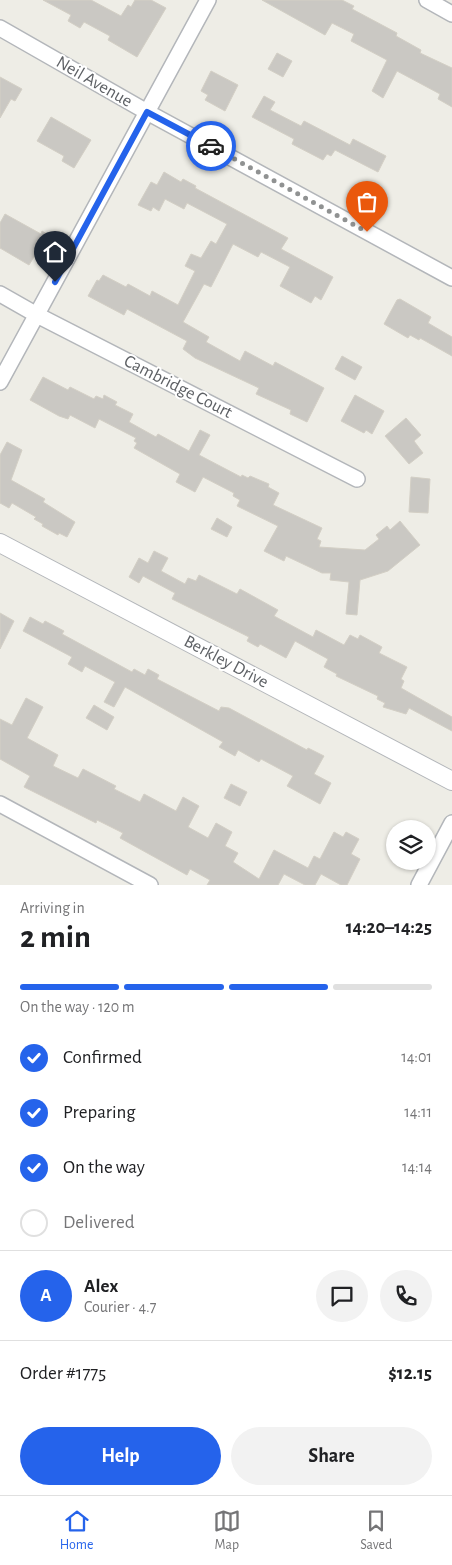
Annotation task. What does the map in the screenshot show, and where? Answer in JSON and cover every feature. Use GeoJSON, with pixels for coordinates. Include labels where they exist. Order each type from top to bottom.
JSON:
{"type":"FeatureCollection","features":[{"type":"Feature","properties":{"kind":"street"},"geometry":{"type":"LineString","coordinates":[[0,382],[208,0]]}},
{"type":"Feature","properties":{"kind":"street"},"geometry":{"type":"LineString","coordinates":[[427,0],[452,14]]}},
{"type":"Feature","properties":{"kind":"street","name":"Neil Avenue"},"geometry":{"type":"LineString","coordinates":[[0,28],[147,112],[452,278]]}},
{"type":"Feature","properties":{"kind":"street","name":"Cambridge Court"},"geometry":{"type":"LineString","coordinates":[[0,294],[37,315],[356,479]]}},
{"type":"Feature","properties":{"kind":"street","name":"Berkley Drive"},"geometry":{"type":"LineString","coordinates":[[0,543],[452,781]]}},
{"type":"Feature","properties":{"kind":"street"},"geometry":{"type":"LineString","coordinates":[[0,804],[150,885]]}},
{"type":"Feature","properties":{"kind":"street"},"geometry":{"type":"LineString","coordinates":[[418,885],[452,823]]}},
{"type":"Feature","properties":{"kind":"building"},"geometry":{"type":"Polygon","coordinates":[[[43,0],[91,0],[121,16],[128,5],[131,7],[135,0],[151,0],[166,8],[137,57],[108,40],[110,36],[84,22],[80,28],[68,21],[71,15],[43,0]]]}},
{"type":"Feature","properties":{"kind":"building"},"geometry":{"type":"Polygon","coordinates":[[[262,0],[342,0],[354,6],[352,9],[397,33],[396,36],[421,50],[420,53],[452,68],[452,107],[438,99],[440,94],[397,71],[383,98],[372,91],[387,60],[351,41],[354,34],[332,23],[325,35],[262,0]]]}},
{"type":"Feature","properties":{"kind":"building"},"geometry":{"type":"Polygon","coordinates":[[[277,53],[292,61],[283,77],[268,69],[277,53]]]}},
{"type":"Feature","properties":{"kind":"building"},"geometry":{"type":"Polygon","coordinates":[[[211,71],[238,85],[225,111],[205,100],[208,95],[201,91],[211,71]]]}},
{"type":"Feature","properties":{"kind":"building"},"geometry":{"type":"Polygon","coordinates":[[[0,77],[22,89],[15,101],[11,99],[0,118],[0,77]]]}},
{"type":"Feature","properties":{"kind":"building"},"geometry":{"type":"Polygon","coordinates":[[[264,96],[275,102],[270,110],[301,126],[304,121],[350,145],[353,139],[386,156],[378,172],[335,150],[331,156],[327,154],[323,160],[292,144],[294,139],[252,117],[264,96]]]}},
{"type":"Feature","properties":{"kind":"building"},"geometry":{"type":"Polygon","coordinates":[[[51,117],[91,140],[74,168],[62,161],[64,156],[37,141],[51,117]]]}},
{"type":"Feature","properties":{"kind":"building"},"geometry":{"type":"Polygon","coordinates":[[[164,172],[181,182],[183,179],[196,186],[195,188],[288,238],[281,249],[333,277],[321,300],[315,296],[311,303],[280,286],[290,267],[261,252],[258,257],[233,244],[211,287],[204,284],[183,322],[209,337],[206,342],[240,361],[245,351],[273,366],[275,362],[324,388],[307,422],[290,414],[291,410],[256,394],[259,388],[195,358],[183,349],[187,341],[127,309],[124,315],[88,296],[97,280],[99,281],[103,275],[126,287],[128,284],[150,296],[152,291],[178,305],[195,271],[185,266],[191,254],[201,258],[211,241],[216,244],[227,224],[187,203],[184,209],[165,199],[159,211],[153,207],[151,211],[138,205],[151,182],[157,185],[164,172]]]}},
{"type":"Feature","properties":{"kind":"building"},"geometry":{"type":"Polygon","coordinates":[[[5,214],[41,234],[42,231],[57,240],[50,252],[40,247],[29,265],[0,248],[0,223],[5,214]]]}},
{"type":"Feature","properties":{"kind":"building"},"geometry":{"type":"Polygon","coordinates":[[[400,299],[431,317],[428,323],[452,337],[452,356],[420,338],[419,340],[410,335],[408,338],[384,324],[397,300],[400,299]]]}},
{"type":"Feature","properties":{"kind":"building"},"geometry":{"type":"Polygon","coordinates":[[[342,356],[362,367],[355,380],[335,369],[342,356]]]}},
{"type":"Feature","properties":{"kind":"building"},"geometry":{"type":"Polygon","coordinates":[[[43,377],[68,390],[70,387],[94,399],[96,396],[103,399],[104,395],[117,402],[115,405],[133,414],[129,422],[156,437],[158,434],[189,451],[200,430],[210,435],[199,455],[241,477],[242,475],[248,478],[250,476],[269,484],[268,487],[279,493],[273,505],[322,528],[317,539],[321,541],[319,547],[365,550],[379,539],[376,535],[387,526],[390,530],[400,521],[420,545],[388,571],[360,580],[357,615],[346,614],[349,582],[330,580],[331,573],[322,573],[286,556],[284,561],[264,551],[278,526],[237,506],[240,500],[233,496],[234,493],[203,477],[195,492],[176,482],[180,474],[134,448],[137,443],[134,441],[136,438],[99,419],[95,428],[70,415],[68,419],[59,416],[30,400],[43,377]]]}},
{"type":"Feature","properties":{"kind":"building"},"geometry":{"type":"Polygon","coordinates":[[[355,395],[384,411],[372,434],[366,430],[364,433],[341,421],[355,395]]]}},
{"type":"Feature","properties":{"kind":"building"},"geometry":{"type":"Polygon","coordinates":[[[406,418],[421,435],[414,441],[423,453],[409,464],[385,436],[406,418]]]}},
{"type":"Feature","properties":{"kind":"building"},"geometry":{"type":"Polygon","coordinates":[[[7,442],[22,450],[11,480],[45,499],[43,502],[75,522],[67,537],[59,533],[58,535],[42,526],[43,524],[34,519],[36,517],[12,503],[9,508],[0,503],[0,455],[7,442]]]}},
{"type":"Feature","properties":{"kind":"building"},"geometry":{"type":"Polygon","coordinates":[[[411,477],[430,479],[428,513],[409,512],[411,477]]]}},
{"type":"Feature","properties":{"kind":"building"},"geometry":{"type":"Polygon","coordinates":[[[217,518],[232,527],[227,537],[211,529],[217,518]]]}},
{"type":"Feature","properties":{"kind":"building"},"geometry":{"type":"Polygon","coordinates":[[[154,551],[168,558],[161,571],[185,584],[188,578],[196,581],[199,575],[237,594],[240,589],[278,610],[274,616],[313,637],[316,630],[344,645],[350,635],[358,639],[360,635],[382,647],[379,653],[407,667],[401,679],[404,681],[401,688],[452,717],[452,731],[409,708],[406,714],[383,707],[385,703],[377,699],[378,696],[336,676],[337,674],[324,667],[328,659],[295,641],[286,658],[260,644],[258,647],[247,641],[249,637],[172,599],[175,593],[143,576],[139,583],[129,577],[139,558],[148,563],[154,551]]]}},
{"type":"Feature","properties":{"kind":"building"},"geometry":{"type":"Polygon","coordinates":[[[0,613],[14,621],[0,649],[0,613]]]}},
{"type":"Feature","properties":{"kind":"building"},"geometry":{"type":"Polygon","coordinates":[[[30,617],[43,624],[45,621],[64,631],[62,634],[132,672],[134,669],[145,675],[148,669],[159,675],[157,679],[219,711],[221,707],[229,708],[307,750],[308,748],[324,756],[314,774],[331,783],[320,804],[287,786],[293,776],[261,759],[259,762],[238,750],[235,756],[219,747],[223,742],[125,687],[114,707],[104,702],[115,682],[85,666],[82,672],[68,664],[72,657],[23,631],[30,617]]]}},
{"type":"Feature","properties":{"kind":"building"},"geometry":{"type":"Polygon","coordinates":[[[26,698],[43,707],[27,738],[58,755],[53,766],[78,778],[83,769],[116,786],[114,789],[140,802],[144,794],[176,811],[183,797],[199,806],[188,827],[208,838],[216,823],[232,832],[225,846],[238,853],[233,862],[259,879],[274,850],[308,868],[314,856],[320,859],[334,832],[343,837],[346,832],[359,839],[351,854],[360,859],[347,885],[341,885],[321,874],[315,885],[305,885],[284,874],[278,885],[207,885],[210,880],[190,869],[187,875],[120,838],[123,833],[97,820],[96,823],[24,787],[30,776],[0,759],[0,719],[12,725],[26,698]]]}},
{"type":"Feature","properties":{"kind":"building"},"geometry":{"type":"Polygon","coordinates":[[[94,705],[114,717],[107,730],[86,718],[94,705]]]}},
{"type":"Feature","properties":{"kind":"building"},"geometry":{"type":"Polygon","coordinates":[[[231,784],[247,792],[240,806],[224,798],[231,784]]]}},
{"type":"Feature","properties":{"kind":"way so far"},"geometry":{"type":"LineString","coordinates":[[211,146],[367,232]]}},
{"type":"Feature","properties":{"kind":"route"},"geometry":{"type":"LineString","coordinates":[[55,282],[147,112],[211,146]]}}]}
